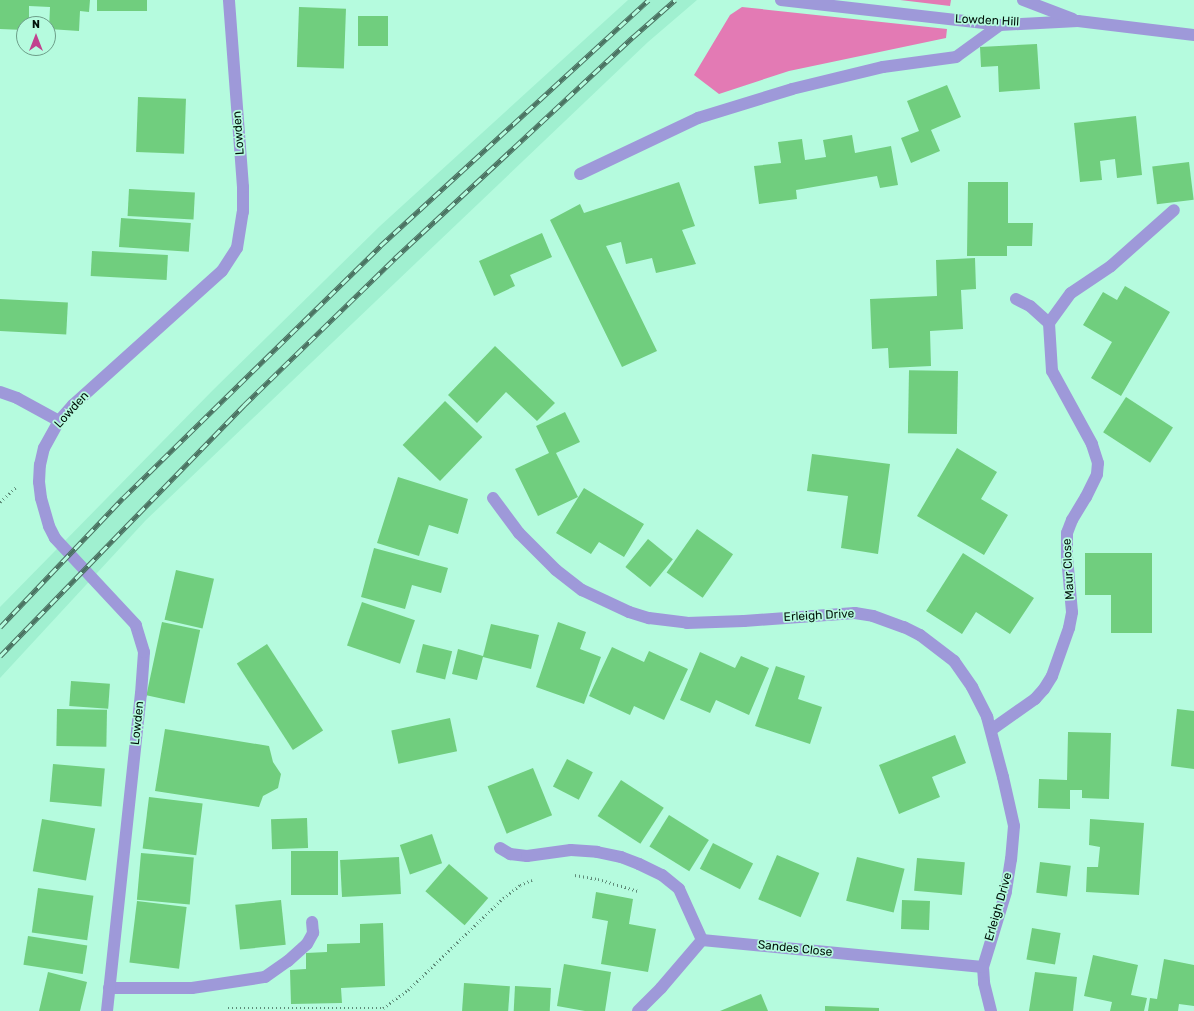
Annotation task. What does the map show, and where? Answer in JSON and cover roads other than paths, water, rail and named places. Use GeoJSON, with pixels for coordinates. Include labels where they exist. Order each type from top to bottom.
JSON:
{"type":"FeatureCollection","features":[{"type":"Feature","properties":{"kind":"street","name":"Lowden"},"geometry":{"type":"LineString","coordinates":[[107,1011],[144,652],[136,625],[55,538],[49,526],[41,498],[39,482],[40,465],[44,448],[59,421],[83,395],[222,272],[237,248],[243,212],[243,187],[229,0]]}},
{"type":"Feature","properties":{"kind":"street","name":"Lowden Hill"},"geometry":{"type":"LineString","coordinates":[[781,0],[1000,24],[1078,21],[1194,35]]}},
{"type":"Feature","properties":{"kind":"street"},"geometry":{"type":"LineString","coordinates":[[1023,0],[1078,21]]}},
{"type":"Feature","properties":{"kind":"street"},"geometry":{"type":"LineString","coordinates":[[580,174],[698,118],[792,89],[883,67],[956,57],[1000,24]]}},
{"type":"Feature","properties":{"kind":"street"},"geometry":{"type":"LineString","coordinates":[[1016,299],[1030,306],[1050,323],[1071,293],[1111,266],[1174,210]]}},
{"type":"Feature","properties":{"kind":"street","name":"Maur Close"},"geometry":{"type":"LineString","coordinates":[[991,730],[1035,699],[1044,689],[1052,676],[1069,628],[1072,612],[1067,533],[1072,520],[1086,497],[1097,474],[1098,464],[1092,444],[1052,371],[1050,323]]}},
{"type":"Feature","properties":{"kind":"street"},"geometry":{"type":"LineString","coordinates":[[0,392],[17,398],[59,421]]}},
{"type":"Feature","properties":{"kind":"street","name":"Erleigh Drive"},"geometry":{"type":"LineString","coordinates":[[494,498],[519,533],[562,574],[582,590],[629,612],[649,618],[687,623],[744,621],[855,613],[873,616],[904,627],[920,636],[954,661],[972,687],[991,730],[1014,826],[1006,892],[983,967],[984,983],[991,1011]]}},
{"type":"Feature","properties":{"kind":"street"},"geometry":{"type":"LineString","coordinates":[[500,848],[510,854],[527,856],[571,850],[597,852],[621,857],[640,864],[662,875],[679,889],[702,940],[661,988],[638,1011]]}},
{"type":"Feature","properties":{"kind":"street"},"geometry":{"type":"LineString","coordinates":[[109,988],[192,988],[265,977],[288,961],[307,944],[313,932],[312,922]]}},
{"type":"Feature","properties":{"kind":"street","name":"Sandes Close"},"geometry":{"type":"LineString","coordinates":[[702,940],[983,967]]}},
{"type":"Feature","properties":{"kind":"railway"},"geometry":{"type":"LineString","coordinates":[[0,627],[123,498],[380,246],[648,0]]}},
{"type":"Feature","properties":{"kind":"railway"},"geometry":{"type":"LineString","coordinates":[[0,656],[244,405],[395,258],[633,37],[675,0]]}}]}
